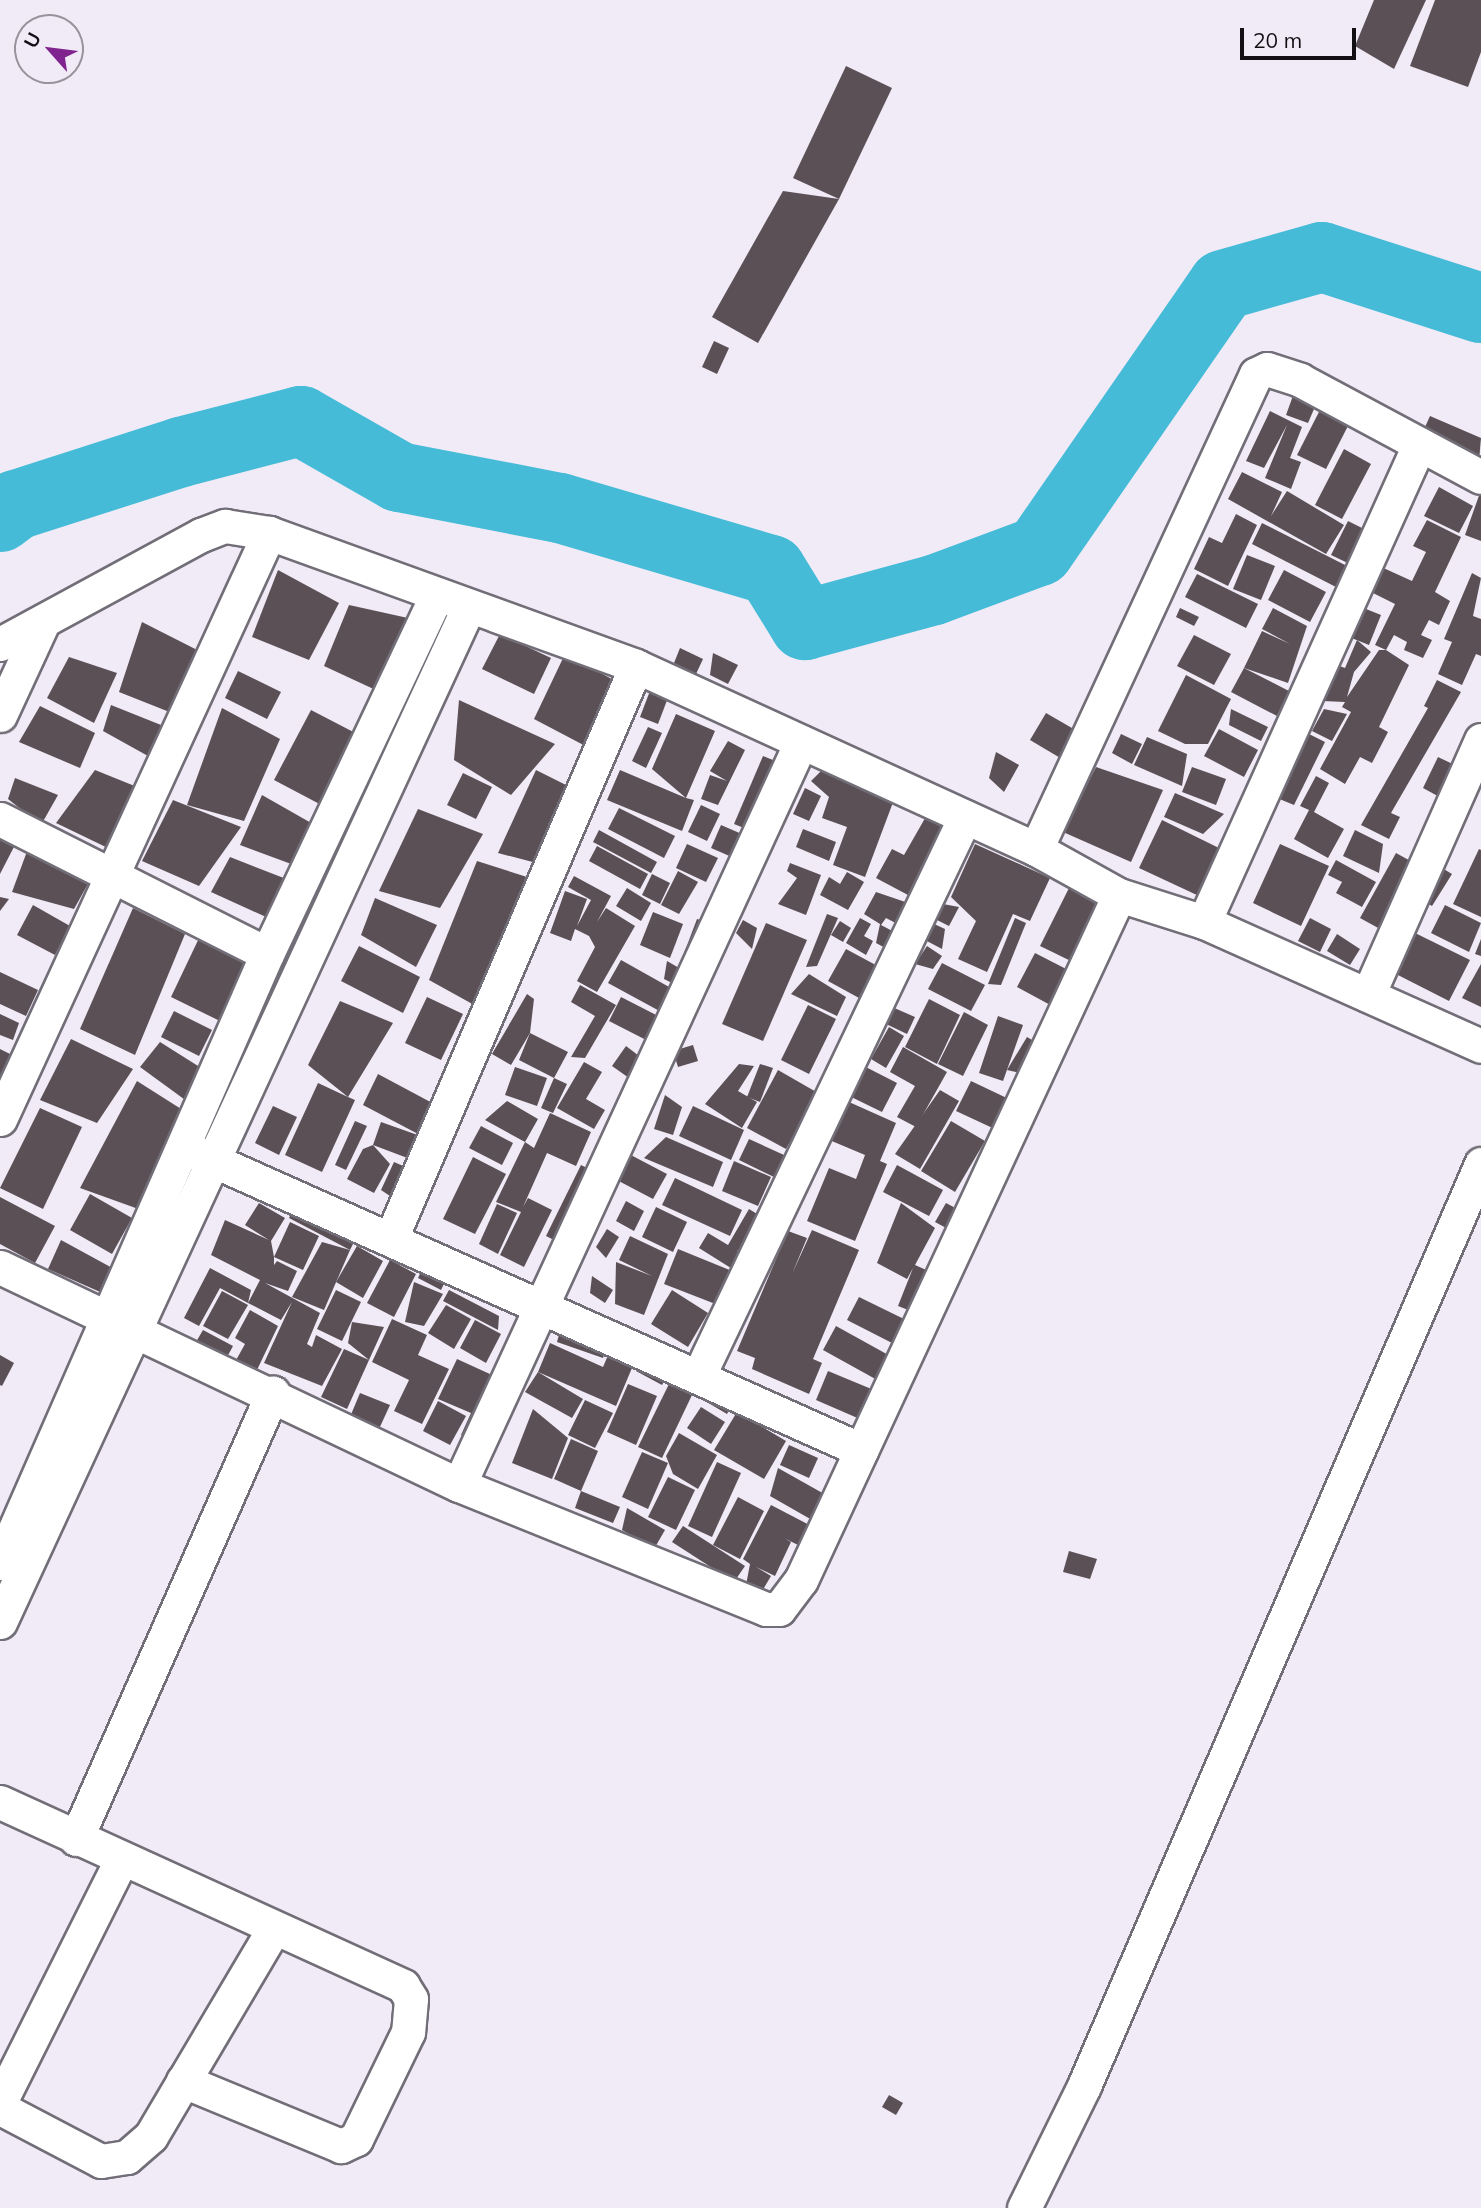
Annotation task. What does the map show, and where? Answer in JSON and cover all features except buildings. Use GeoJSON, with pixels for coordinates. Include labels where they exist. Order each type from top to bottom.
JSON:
{"type":"FeatureCollection","features":[{"type":"Feature","properties":{"kind":"street"},"geometry":{"type":"LineString","coordinates":[[1036,849],[1256,374],[1267,369],[1300,380],[1481,477]]}},
{"type":"Feature","properties":{"kind":"street"},"geometry":{"type":"LineString","coordinates":[[1204,922],[1419,445]]}},
{"type":"Feature","properties":{"kind":"street"},"geometry":{"type":"LineString","coordinates":[[0,644],[201,535],[225,526],[269,533],[468,608],[636,666],[1036,849],[1119,895],[1204,922],[1481,1046]]}},
{"type":"Feature","properties":{"kind":"street"},"geometry":{"type":"LineString","coordinates":[[0,1119],[269,533]]}},
{"type":"Feature","properties":{"kind":"street"},"geometry":{"type":"LineString","coordinates":[[0,1563],[105,1316],[267,954],[437,595]]}},
{"type":"Feature","properties":{"kind":"street"},"geometry":{"type":"LineString","coordinates":[[0,1622],[468,608]]}},
{"type":"Feature","properties":{"kind":"street"},"geometry":{"type":"LineString","coordinates":[[0,715],[41,624]]}},
{"type":"Feature","properties":{"kind":"street"},"geometry":{"type":"LineString","coordinates":[[392,1236],[636,666]]}},
{"type":"Feature","properties":{"kind":"street"},"geometry":{"type":"LineString","coordinates":[[1368,995],[1481,740]]}},
{"type":"Feature","properties":{"kind":"street"},"geometry":{"type":"LineString","coordinates":[[459,1485],[801,743]]}},
{"type":"Feature","properties":{"kind":"street"},"geometry":{"type":"LineString","coordinates":[[700,1373],[965,817]]}},
{"type":"Feature","properties":{"kind":"street"},"geometry":{"type":"LineString","coordinates":[[0,820],[110,878],[267,954]]}},
{"type":"Feature","properties":{"kind":"street"},"geometry":{"type":"LineString","coordinates":[[0,1267],[272,1392],[459,1485],[766,1609],[779,1609],[801,1580],[1119,895]]}},
{"type":"Feature","properties":{"kind":"street"},"geometry":{"type":"LineString","coordinates":[[181,1147],[543,1303],[700,1373],[861,1450]]}},
{"type":"Feature","properties":{"kind":"street"},"geometry":{"type":"LineString","coordinates":[[1024,2208],[1084,2086],[1481,1164]]}},
{"type":"Feature","properties":{"kind":"street"},"geometry":{"type":"LineString","coordinates":[[76,1839],[272,1392]]}},
{"type":"Feature","properties":{"kind":"street"},"geometry":{"type":"LineString","coordinates":[[0,1801],[273,1930],[403,1986],[411,1999],[408,2032],[356,2139],[341,2147],[324,2144],[183,2081]]}},
{"type":"Feature","properties":{"kind":"street"},"geometry":{"type":"LineString","coordinates":[[0,2102],[121,1860]]}},
{"type":"Feature","properties":{"kind":"street"},"geometry":{"type":"LineString","coordinates":[[0,2108],[101,2161],[127,2158],[151,2136],[273,1930]]}},
{"type":"Feature","properties":{"kind":"waterway"},"geometry":{"type":"LineString","coordinates":[[0,517],[16,505],[181,452],[301,421],[399,477],[560,508],[771,570],[805,625],[934,590],[1039,551],[1223,285],[1322,257],[1481,308]]}}]}
